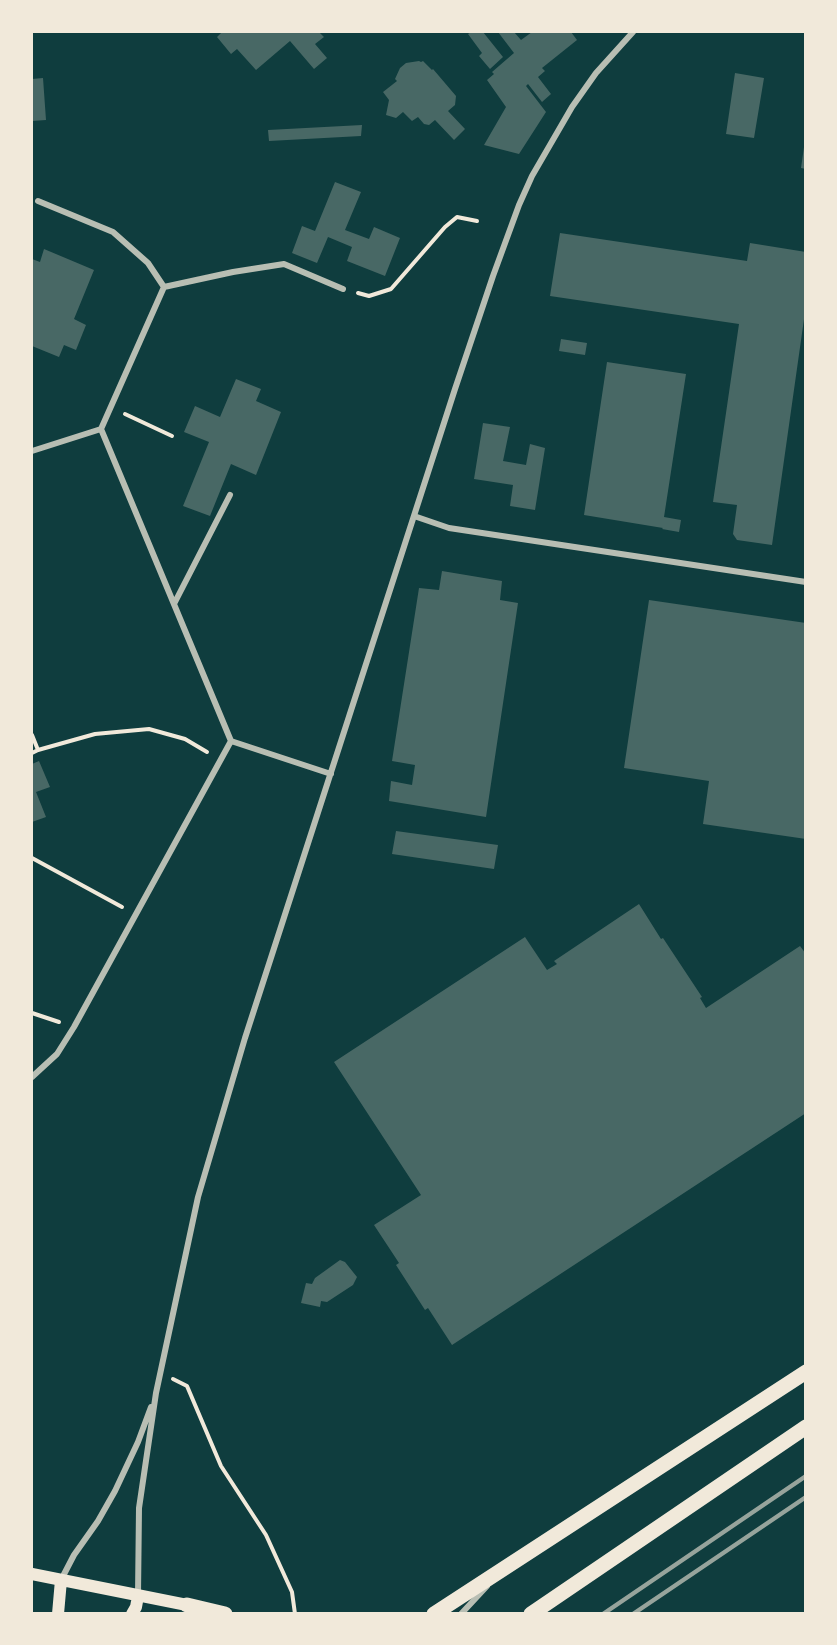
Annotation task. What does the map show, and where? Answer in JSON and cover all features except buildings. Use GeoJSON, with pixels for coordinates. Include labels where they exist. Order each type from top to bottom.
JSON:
{"type":"FeatureCollection","features":[{"type":"Feature","properties":{"kind":"main road"},"geometry":{"type":"LineString","coordinates":[[434,1612],[806,1372]]}},
{"type":"Feature","properties":{"kind":"main road"},"geometry":{"type":"LineString","coordinates":[[531,1614],[806,1426]]}},
{"type":"Feature","properties":{"kind":"main road"},"geometry":{"type":"LineString","coordinates":[[32,1574],[225,1614]]}},
{"type":"Feature","properties":{"kind":"main road"},"geometry":{"type":"LineString","coordinates":[[58,1614],[61,1580]]}},
{"type":"Feature","properties":{"kind":"main road"},"geometry":{"type":"LineString","coordinates":[[132,1614],[138,1596]]}},
{"type":"Feature","properties":{"kind":"main road"},"geometry":{"type":"LineString","coordinates":[[187,1605],[201,1614]]}},
{"type":"Feature","properties":{"kind":"street"},"geometry":{"type":"LineString","coordinates":[[138,1596],[139,1509],[156,1393],[198,1197],[244,1038],[493,276],[519,205],[536,169],[572,107],[596,73],[633,32]]}},
{"type":"Feature","properties":{"kind":"street"},"geometry":{"type":"LineString","coordinates":[[38,201],[112,232],[148,263],[164,287]]}},
{"type":"Feature","properties":{"kind":"street"},"geometry":{"type":"LineString","coordinates":[[164,287],[232,272],[284,264],[343,289]]}},
{"type":"Feature","properties":{"kind":"street"},"geometry":{"type":"LineString","coordinates":[[164,287],[101,429],[231,741],[331,774]]}},
{"type":"Feature","properties":{"kind":"street"},"geometry":{"type":"LineString","coordinates":[[32,451],[101,429]]}},
{"type":"Feature","properties":{"kind":"street"},"geometry":{"type":"LineString","coordinates":[[174,604],[230,495]]}},
{"type":"Feature","properties":{"kind":"street"},"geometry":{"type":"LineString","coordinates":[[414,516],[449,528],[806,582]]}},
{"type":"Feature","properties":{"kind":"street"},"geometry":{"type":"LineString","coordinates":[[32,1077],[57,1054],[74,1027],[231,741]]}},
{"type":"Feature","properties":{"kind":"street"},"geometry":{"type":"LineString","coordinates":[[61,1580],[74,1555],[98,1521],[123,1475],[156,1393]]}},
{"type":"Feature","properties":{"kind":"street"},"geometry":{"type":"LineString","coordinates":[[461,1614],[506,1566]]}},
{"type":"Feature","properties":{"kind":"path"},"geometry":{"type":"LineString","coordinates":[[343,289],[369,296],[391,289],[445,227],[457,217],[477,221]]}},
{"type":"Feature","properties":{"kind":"path"},"geometry":{"type":"LineString","coordinates":[[111,407],[172,436]]}},
{"type":"Feature","properties":{"kind":"path"},"geometry":{"type":"LineString","coordinates":[[32,753],[95,734],[148,729],[184,739],[220,760]]}},
{"type":"Feature","properties":{"kind":"path"},"geometry":{"type":"LineString","coordinates":[[32,735],[38,750]]}},
{"type":"Feature","properties":{"kind":"path"},"geometry":{"type":"LineString","coordinates":[[32,858],[136,914]]}},
{"type":"Feature","properties":{"kind":"path"},"geometry":{"type":"LineString","coordinates":[[32,1013],[74,1027]]}},
{"type":"Feature","properties":{"kind":"path"},"geometry":{"type":"LineString","coordinates":[[161,1372],[187,1386],[221,1466],[266,1535],[292,1592],[295,1614]]}},
{"type":"Feature","properties":{"kind":"railway"},"geometry":{"type":"LineString","coordinates":[[603,1614],[806,1476]]}},
{"type":"Feature","properties":{"kind":"railway"},"geometry":{"type":"LineString","coordinates":[[633,1614],[806,1497]]}}]}
